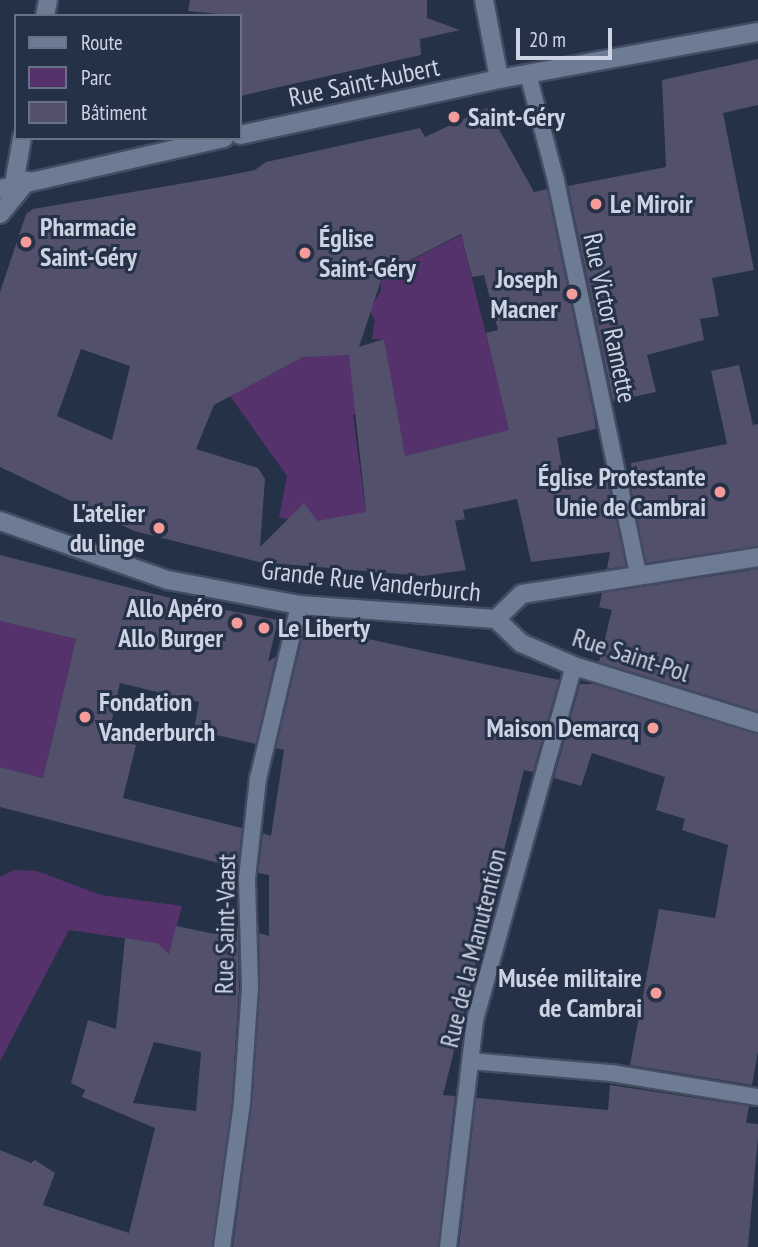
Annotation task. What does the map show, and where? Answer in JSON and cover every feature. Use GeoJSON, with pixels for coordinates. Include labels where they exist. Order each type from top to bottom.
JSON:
{"type":"FeatureCollection","features":[{"type":"Feature","properties":{"kind":"street"},"geometry":{"type":"LineString","coordinates":[[484,0],[499,79]]}},
{"type":"Feature","properties":{"kind":"street","name":"Rue Saint-Aubert"},"geometry":{"type":"LineString","coordinates":[[242,135],[499,79],[758,32]]}},
{"type":"Feature","properties":{"kind":"street"},"geometry":{"type":"LineString","coordinates":[[0,214],[14,185],[22,140]]}},
{"type":"Feature","properties":{"kind":"street"},"geometry":{"type":"LineString","coordinates":[[14,185],[214,140]]}},
{"type":"Feature","properties":{"kind":"street","name":"Grande Rue Vanderburch"},"geometry":{"type":"LineString","coordinates":[[0,521],[168,580],[299,605],[496,620]]}},
{"type":"Feature","properties":{"kind":"street"},"geometry":{"type":"LineString","coordinates":[[496,620],[522,594],[758,557]]}},
{"type":"Feature","properties":{"kind":"street","name":"Rue Saint-Pol"},"geometry":{"type":"LineString","coordinates":[[496,620],[521,643],[574,666],[758,723]]}},
{"type":"Feature","properties":{"kind":"lane","name":"Rue Victor Ramette"},"geometry":{"type":"LineString","coordinates":[[528,74],[555,179],[638,574]]}},
{"type":"Feature","properties":{"kind":"lane","name":"Rue Saint-Vaast"},"geometry":{"type":"LineString","coordinates":[[222,1247],[242,1102],[250,988],[247,878],[258,779],[299,605]]}},
{"type":"Feature","properties":{"kind":"lane","name":"Rue de la Manutention"},"geometry":{"type":"LineString","coordinates":[[448,1247],[475,1020],[574,666]]}},
{"type":"Feature","properties":{"kind":"lane"},"geometry":{"type":"LineString","coordinates":[[470,1061],[611,1073],[758,1097]]}},
{"type":"Feature","properties":{"kind":"green space"},"geometry":{"type":"Polygon","coordinates":[[[461,235],[510,430],[405,456],[374,411],[353,415],[366,514],[310,523],[309,510],[298,508],[293,519],[279,518],[287,476],[230,396],[303,357],[349,353],[351,367],[386,355],[384,339],[372,339],[375,320],[369,310],[381,291],[380,276],[461,235]]]}},
{"type":"Feature","properties":{"kind":"green space"},"geometry":{"type":"Polygon","coordinates":[[[0,621],[76,639],[43,778],[0,767],[0,621]]]}},
{"type":"Feature","properties":{"kind":"green space"},"geometry":{"type":"Polygon","coordinates":[[[14,870],[37,871],[101,895],[182,906],[169,954],[156,943],[69,930],[0,1061],[0,877],[14,870]]]}},
{"type":"Feature","properties":{"kind":"building"},"geometry":{"type":"Polygon","coordinates":[[[190,0],[427,0],[427,18],[460,30],[420,39],[421,55],[242,96],[242,14],[188,11],[190,0]]]}},
{"type":"Feature","properties":{"kind":"building"},"geometry":{"type":"Polygon","coordinates":[[[758,59],[758,105],[723,113],[754,270],[712,278],[719,316],[700,319],[704,340],[647,355],[656,392],[613,401],[568,186],[666,167],[662,80],[758,59]]]}},
{"type":"Feature","properties":{"kind":"building"},"geometry":{"type":"Polygon","coordinates":[[[487,108],[534,192],[547,189],[596,429],[557,438],[566,490],[608,482],[626,566],[607,569],[610,552],[531,562],[517,499],[463,510],[465,519],[455,521],[466,570],[423,576],[259,562],[134,531],[0,467],[0,292],[26,214],[33,209],[255,170],[266,162],[420,128],[425,137],[487,108]],[[461,234],[383,274],[359,347],[384,339],[405,456],[509,430],[486,333],[498,330],[484,275],[472,277],[461,234]],[[81,349],[57,416],[112,440],[130,366],[81,349]],[[349,355],[303,357],[214,405],[196,449],[258,468],[265,479],[260,547],[304,503],[317,521],[366,512],[349,355]]]}},
{"type":"Feature","properties":{"kind":"building"},"geometry":{"type":"Polygon","coordinates":[[[739,365],[753,425],[758,424],[758,546],[646,563],[629,478],[633,477],[631,463],[727,444],[711,371],[739,365]]]}},
{"type":"Feature","properties":{"kind":"building","name":"Fondation Vanderburch"},"geometry":{"type":"Polygon","coordinates":[[[0,555],[194,604],[278,620],[268,662],[276,656],[256,744],[194,730],[199,702],[120,683],[108,738],[136,745],[123,798],[242,828],[238,868],[0,807],[0,767],[43,778],[76,639],[0,621],[0,555]]]}},
{"type":"Feature","properties":{"kind":"building"},"geometry":{"type":"Polygon","coordinates":[[[758,569],[758,711],[599,662],[612,610],[599,607],[602,593],[758,569]]]}},
{"type":"Feature","properties":{"kind":"building"},"geometry":{"type":"Polygon","coordinates":[[[317,628],[559,680],[533,772],[524,770],[443,1095],[455,1096],[438,1247],[233,1247],[252,1103],[260,989],[259,933],[269,936],[269,875],[258,873],[263,833],[271,836],[284,750],[276,748],[302,638],[317,628]]]}},
{"type":"Feature","properties":{"kind":"building"},"geometry":{"type":"Polygon","coordinates":[[[580,684],[594,684],[758,734],[758,1051],[752,1085],[630,1065],[659,909],[715,918],[728,845],[682,830],[685,819],[656,810],[665,777],[592,753],[581,786],[554,778],[580,684]]]}},
{"type":"Feature","properties":{"kind":"building"},"geometry":{"type":"Polygon","coordinates":[[[217,924],[238,928],[239,988],[232,1101],[212,1247],[0,1247],[0,1150],[31,1163],[35,1160],[55,1173],[43,1205],[129,1233],[155,1128],[82,1097],[85,1090],[71,1083],[88,1020],[116,1029],[125,938],[157,943],[169,954],[176,926],[215,934],[217,924]],[[154,1042],[133,1103],[196,1111],[201,1052],[154,1042]]]}},
{"type":"Feature","properties":{"kind":"building"},"geometry":{"type":"Polygon","coordinates":[[[610,1085],[749,1106],[746,1123],[758,1124],[758,1137],[748,1247],[459,1247],[476,1098],[608,1110],[610,1085]]]}},
{"type":"Feature","properties":{"kind":"place","name":"Saint-Géry"},"geometry":{"type":"Point","coordinates":[454,117]}},
{"type":"Feature","properties":{"kind":"place","name":"Le Miroir"},"geometry":{"type":"Point","coordinates":[596,204]}},
{"type":"Feature","properties":{"kind":"place","name":"Pharmacie Saint-Géry"},"geometry":{"type":"Point","coordinates":[26,242]}},
{"type":"Feature","properties":{"kind":"place","name":"Église Saint-Géry"},"geometry":{"type":"Point","coordinates":[305,253]}},
{"type":"Feature","properties":{"kind":"place","name":"Joseph Macner"},"geometry":{"type":"Point","coordinates":[572,294]}},
{"type":"Feature","properties":{"kind":"place","name":"Église Protestante Unie de Cambrai"},"geometry":{"type":"Point","coordinates":[720,492]}},
{"type":"Feature","properties":{"kind":"place","name":"L'atelier du linge"},"geometry":{"type":"Point","coordinates":[159,528]}},
{"type":"Feature","properties":{"kind":"place","name":"Allo Apéro Allo Burger"},"geometry":{"type":"Point","coordinates":[237,623]}},
{"type":"Feature","properties":{"kind":"place","name":"Le Liberty"},"geometry":{"type":"Point","coordinates":[264,628]}},
{"type":"Feature","properties":{"kind":"place","name":"Fondation Vanderburch"},"geometry":{"type":"Point","coordinates":[85,717]}},
{"type":"Feature","properties":{"kind":"place","name":"Maison Demarcq"},"geometry":{"type":"Point","coordinates":[653,728]}},
{"type":"Feature","properties":{"kind":"place","name":"Musée militaire de Cambrai"},"geometry":{"type":"Point","coordinates":[656,993]}}]}
